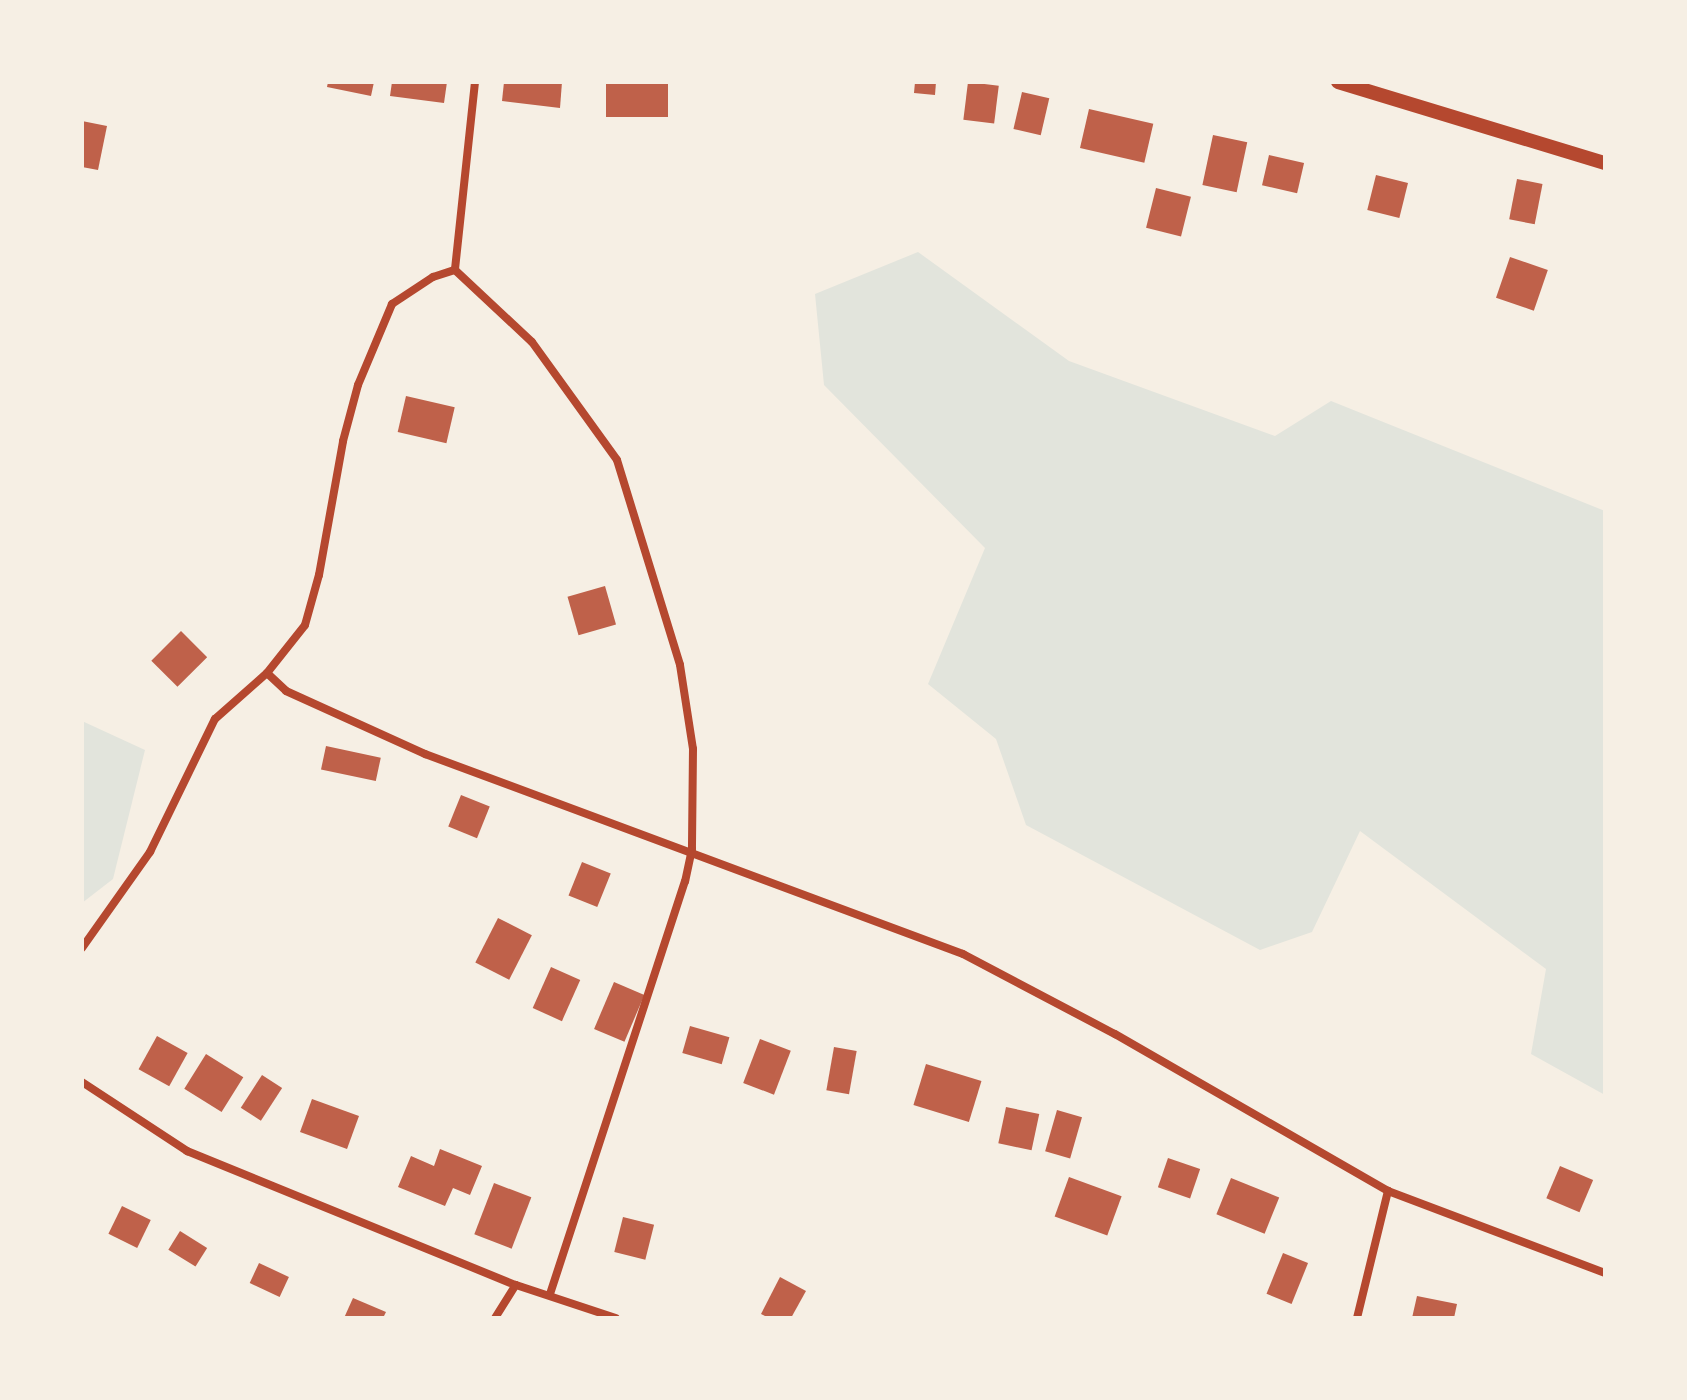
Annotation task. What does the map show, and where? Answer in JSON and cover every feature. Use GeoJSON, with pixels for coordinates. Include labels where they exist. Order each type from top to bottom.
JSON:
{"type":"FeatureCollection","features":[{"type":"Feature","properties":{"kind":"street"},"geometry":{"type":"LineString","coordinates":[[455,270],[475,82]]}},
{"type":"Feature","properties":{"kind":"street"},"geometry":{"type":"LineString","coordinates":[[1338,82],[1605,163]]}},
{"type":"Feature","properties":{"kind":"street"},"geometry":{"type":"LineString","coordinates":[[82,948],[150,852],[215,719],[267,673],[305,625],[319,575],[343,441],[358,385],[392,304],[433,277],[455,270]]}},
{"type":"Feature","properties":{"kind":"street"},"geometry":{"type":"LineString","coordinates":[[455,270],[532,342],[617,460],[680,665],[693,749],[692,849],[617,1096],[550,1293]]}},
{"type":"Feature","properties":{"kind":"street"},"geometry":{"type":"LineString","coordinates":[[267,673],[286,691],[425,754],[692,849],[963,954],[1115,1034],[1388,1191],[1605,1273]]}},
{"type":"Feature","properties":{"kind":"street"},"geometry":{"type":"LineString","coordinates":[[82,1082],[187,1151],[516,1285],[550,1293],[616,1318]]}},
{"type":"Feature","properties":{"kind":"street"},"geometry":{"type":"LineString","coordinates":[[1357,1318],[1388,1191]]}},
{"type":"Feature","properties":{"kind":"street"},"geometry":{"type":"LineString","coordinates":[[495,1318],[516,1285]]}},
{"type":"Feature","properties":{"kind":"shaded area"},"geometry":{"type":"Polygon","coordinates":[[[918,252],[1069,361],[1275,436],[1331,401],[1605,511],[1605,1095],[1531,1054],[1546,969],[1360,831],[1312,932],[1260,950],[1026,825],[996,739],[928,684],[985,548],[824,385],[815,294],[918,252]]]}},
{"type":"Feature","properties":{"kind":"shaded area"},"geometry":{"type":"Polygon","coordinates":[[[82,721],[145,750],[113,879],[82,903],[82,721]]]}},
{"type":"Feature","properties":{"kind":"building"},"geometry":{"type":"Polygon","coordinates":[[[328,82],[374,82],[371,96],[327,87],[328,82]]]}},
{"type":"Feature","properties":{"kind":"building"},"geometry":{"type":"Polygon","coordinates":[[[392,82],[447,82],[444,103],[390,96],[392,82]]]}},
{"type":"Feature","properties":{"kind":"building"},"geometry":{"type":"Polygon","coordinates":[[[504,82],[562,82],[560,108],[502,101],[504,82]]]}},
{"type":"Feature","properties":{"kind":"building"},"geometry":{"type":"Polygon","coordinates":[[[606,82],[668,82],[668,117],[606,117],[606,82]]]}},
{"type":"Feature","properties":{"kind":"building"},"geometry":{"type":"Polygon","coordinates":[[[915,82],[936,82],[935,95],[914,93],[915,82]]]}},
{"type":"Feature","properties":{"kind":"building"},"geometry":{"type":"Polygon","coordinates":[[[968,82],[999,86],[994,123],[963,120],[968,82]]]}},
{"type":"Feature","properties":{"kind":"building"},"geometry":{"type":"Polygon","coordinates":[[[1022,92],[1049,98],[1041,135],[1013,129],[1022,92]]]}},
{"type":"Feature","properties":{"kind":"building"},"geometry":{"type":"Polygon","coordinates":[[[1089,109],[1153,124],[1144,163],[1080,148],[1089,109]]]}},
{"type":"Feature","properties":{"kind":"building"},"geometry":{"type":"Polygon","coordinates":[[[82,121],[107,126],[98,170],[82,167],[82,121]]]}},
{"type":"Feature","properties":{"kind":"building"},"geometry":{"type":"Polygon","coordinates":[[[1213,135],[1247,142],[1237,192],[1202,185],[1213,135]]]}},
{"type":"Feature","properties":{"kind":"building"},"geometry":{"type":"Polygon","coordinates":[[[1269,155],[1304,163],[1297,193],[1262,185],[1269,155]]]}},
{"type":"Feature","properties":{"kind":"building"},"geometry":{"type":"Polygon","coordinates":[[[1376,175],[1408,183],[1399,218],[1367,210],[1376,175]]]}},
{"type":"Feature","properties":{"kind":"building"},"geometry":{"type":"Polygon","coordinates":[[[1517,179],[1543,184],[1535,224],[1509,219],[1517,179]]]}},
{"type":"Feature","properties":{"kind":"building"},"geometry":{"type":"Polygon","coordinates":[[[1156,188],[1191,197],[1181,236],[1146,228],[1156,188]]]}},
{"type":"Feature","properties":{"kind":"building"},"geometry":{"type":"Polygon","coordinates":[[[1510,257],[1548,270],[1534,311],[1496,298],[1510,257]]]}},
{"type":"Feature","properties":{"kind":"building"},"geometry":{"type":"Polygon","coordinates":[[[406,396],[455,407],[446,443],[398,432],[406,396]]]}},
{"type":"Feature","properties":{"kind":"building"},"geometry":{"type":"Polygon","coordinates":[[[605,586],[616,624],[579,635],[568,597],[605,586]]]}},
{"type":"Feature","properties":{"kind":"building"},"geometry":{"type":"Polygon","coordinates":[[[181,631],[207,657],[177,687],[151,661],[181,631]]]}},
{"type":"Feature","properties":{"kind":"building"},"geometry":{"type":"Polygon","coordinates":[[[326,746],[381,758],[376,781],[321,769],[326,746]]]}},
{"type":"Feature","properties":{"kind":"building"},"geometry":{"type":"Polygon","coordinates":[[[461,795],[490,807],[477,838],[448,827],[461,795]]]}},
{"type":"Feature","properties":{"kind":"building"},"geometry":{"type":"Polygon","coordinates":[[[582,862],[611,874],[597,907],[569,895],[582,862]]]}},
{"type":"Feature","properties":{"kind":"building"},"geometry":{"type":"Polygon","coordinates":[[[498,918],[532,935],[509,980],[475,963],[498,918]]]}},
{"type":"Feature","properties":{"kind":"building"},"geometry":{"type":"Polygon","coordinates":[[[551,967],[580,980],[562,1021],[533,1008],[551,967]]]}},
{"type":"Feature","properties":{"kind":"building"},"geometry":{"type":"Polygon","coordinates":[[[614,982],[644,995],[624,1042],[594,1029],[614,982]]]}},
{"type":"Feature","properties":{"kind":"building"},"geometry":{"type":"Polygon","coordinates":[[[690,1026],[729,1037],[722,1064],[682,1053],[690,1026]]]}},
{"type":"Feature","properties":{"kind":"building"},"geometry":{"type":"Polygon","coordinates":[[[157,1036],[188,1053],[169,1086],[139,1069],[157,1036]]]}},
{"type":"Feature","properties":{"kind":"building"},"geometry":{"type":"Polygon","coordinates":[[[760,1039],[791,1051],[774,1095],[743,1083],[760,1039]]]}},
{"type":"Feature","properties":{"kind":"building"},"geometry":{"type":"Polygon","coordinates":[[[834,1047],[857,1051],[849,1094],[826,1090],[834,1047]]]}},
{"type":"Feature","properties":{"kind":"building"},"geometry":{"type":"Polygon","coordinates":[[[206,1054],[243,1077],[222,1112],[184,1089],[206,1054]]]}},
{"type":"Feature","properties":{"kind":"building"},"geometry":{"type":"Polygon","coordinates":[[[926,1064],[981,1081],[969,1122],[913,1105],[926,1064]]]}},
{"type":"Feature","properties":{"kind":"building"},"geometry":{"type":"Polygon","coordinates":[[[262,1075],[282,1088],[261,1121],[241,1108],[262,1075]]]}},
{"type":"Feature","properties":{"kind":"building"},"geometry":{"type":"Polygon","coordinates":[[[312,1099],[359,1116],[347,1149],[300,1132],[312,1099]]]}},
{"type":"Feature","properties":{"kind":"building"},"geometry":{"type":"Polygon","coordinates":[[[1006,1107],[1039,1114],[1032,1150],[998,1143],[1006,1107]]]}},
{"type":"Feature","properties":{"kind":"building"},"geometry":{"type":"Polygon","coordinates":[[[1057,1110],[1082,1117],[1070,1159],[1045,1151],[1057,1110]]]}},
{"type":"Feature","properties":{"kind":"building"},"geometry":{"type":"Polygon","coordinates":[[[440,1149],[482,1166],[470,1195],[453,1188],[445,1206],[398,1187],[411,1156],[434,1166],[440,1149]]]}},
{"type":"Feature","properties":{"kind":"building"},"geometry":{"type":"Polygon","coordinates":[[[1168,1158],[1200,1169],[1190,1198],[1158,1187],[1168,1158]]]}},
{"type":"Feature","properties":{"kind":"building"},"geometry":{"type":"Polygon","coordinates":[[[1560,1166],[1593,1180],[1579,1212],[1546,1198],[1560,1166]]]}},
{"type":"Feature","properties":{"kind":"building"},"geometry":{"type":"Polygon","coordinates":[[[1069,1177],[1122,1196],[1107,1236],[1055,1216],[1069,1177]]]}},
{"type":"Feature","properties":{"kind":"building"},"geometry":{"type":"Polygon","coordinates":[[[1231,1178],[1279,1197],[1265,1234],[1216,1214],[1231,1178]]]}},
{"type":"Feature","properties":{"kind":"building"},"geometry":{"type":"Polygon","coordinates":[[[494,1183],[531,1197],[512,1249],[474,1234],[494,1183]]]}},
{"type":"Feature","properties":{"kind":"building"},"geometry":{"type":"Polygon","coordinates":[[[122,1206],[151,1220],[137,1248],[108,1234],[122,1206]]]}},
{"type":"Feature","properties":{"kind":"building"},"geometry":{"type":"Polygon","coordinates":[[[623,1217],[654,1225],[645,1260],[614,1252],[623,1217]]]}},
{"type":"Feature","properties":{"kind":"building"},"geometry":{"type":"Polygon","coordinates":[[[180,1231],[207,1248],[195,1267],[168,1250],[180,1231]]]}},
{"type":"Feature","properties":{"kind":"building"},"geometry":{"type":"Polygon","coordinates":[[[1283,1253],[1308,1263],[1292,1304],[1267,1294],[1283,1253]]]}},
{"type":"Feature","properties":{"kind":"building"},"geometry":{"type":"Polygon","coordinates":[[[259,1263],[289,1277],[280,1297],[250,1283],[259,1263]]]}},
{"type":"Feature","properties":{"kind":"building"},"geometry":{"type":"Polygon","coordinates":[[[780,1277],[806,1291],[791,1318],[769,1318],[761,1314],[780,1277]]]}},
{"type":"Feature","properties":{"kind":"building"},"geometry":{"type":"Polygon","coordinates":[[[1417,1296],[1457,1304],[1454,1318],[1412,1318],[1417,1296]]]}},
{"type":"Feature","properties":{"kind":"building"},"geometry":{"type":"Polygon","coordinates":[[[353,1298],[386,1312],[383,1318],[344,1318],[353,1298]]]}}]}
